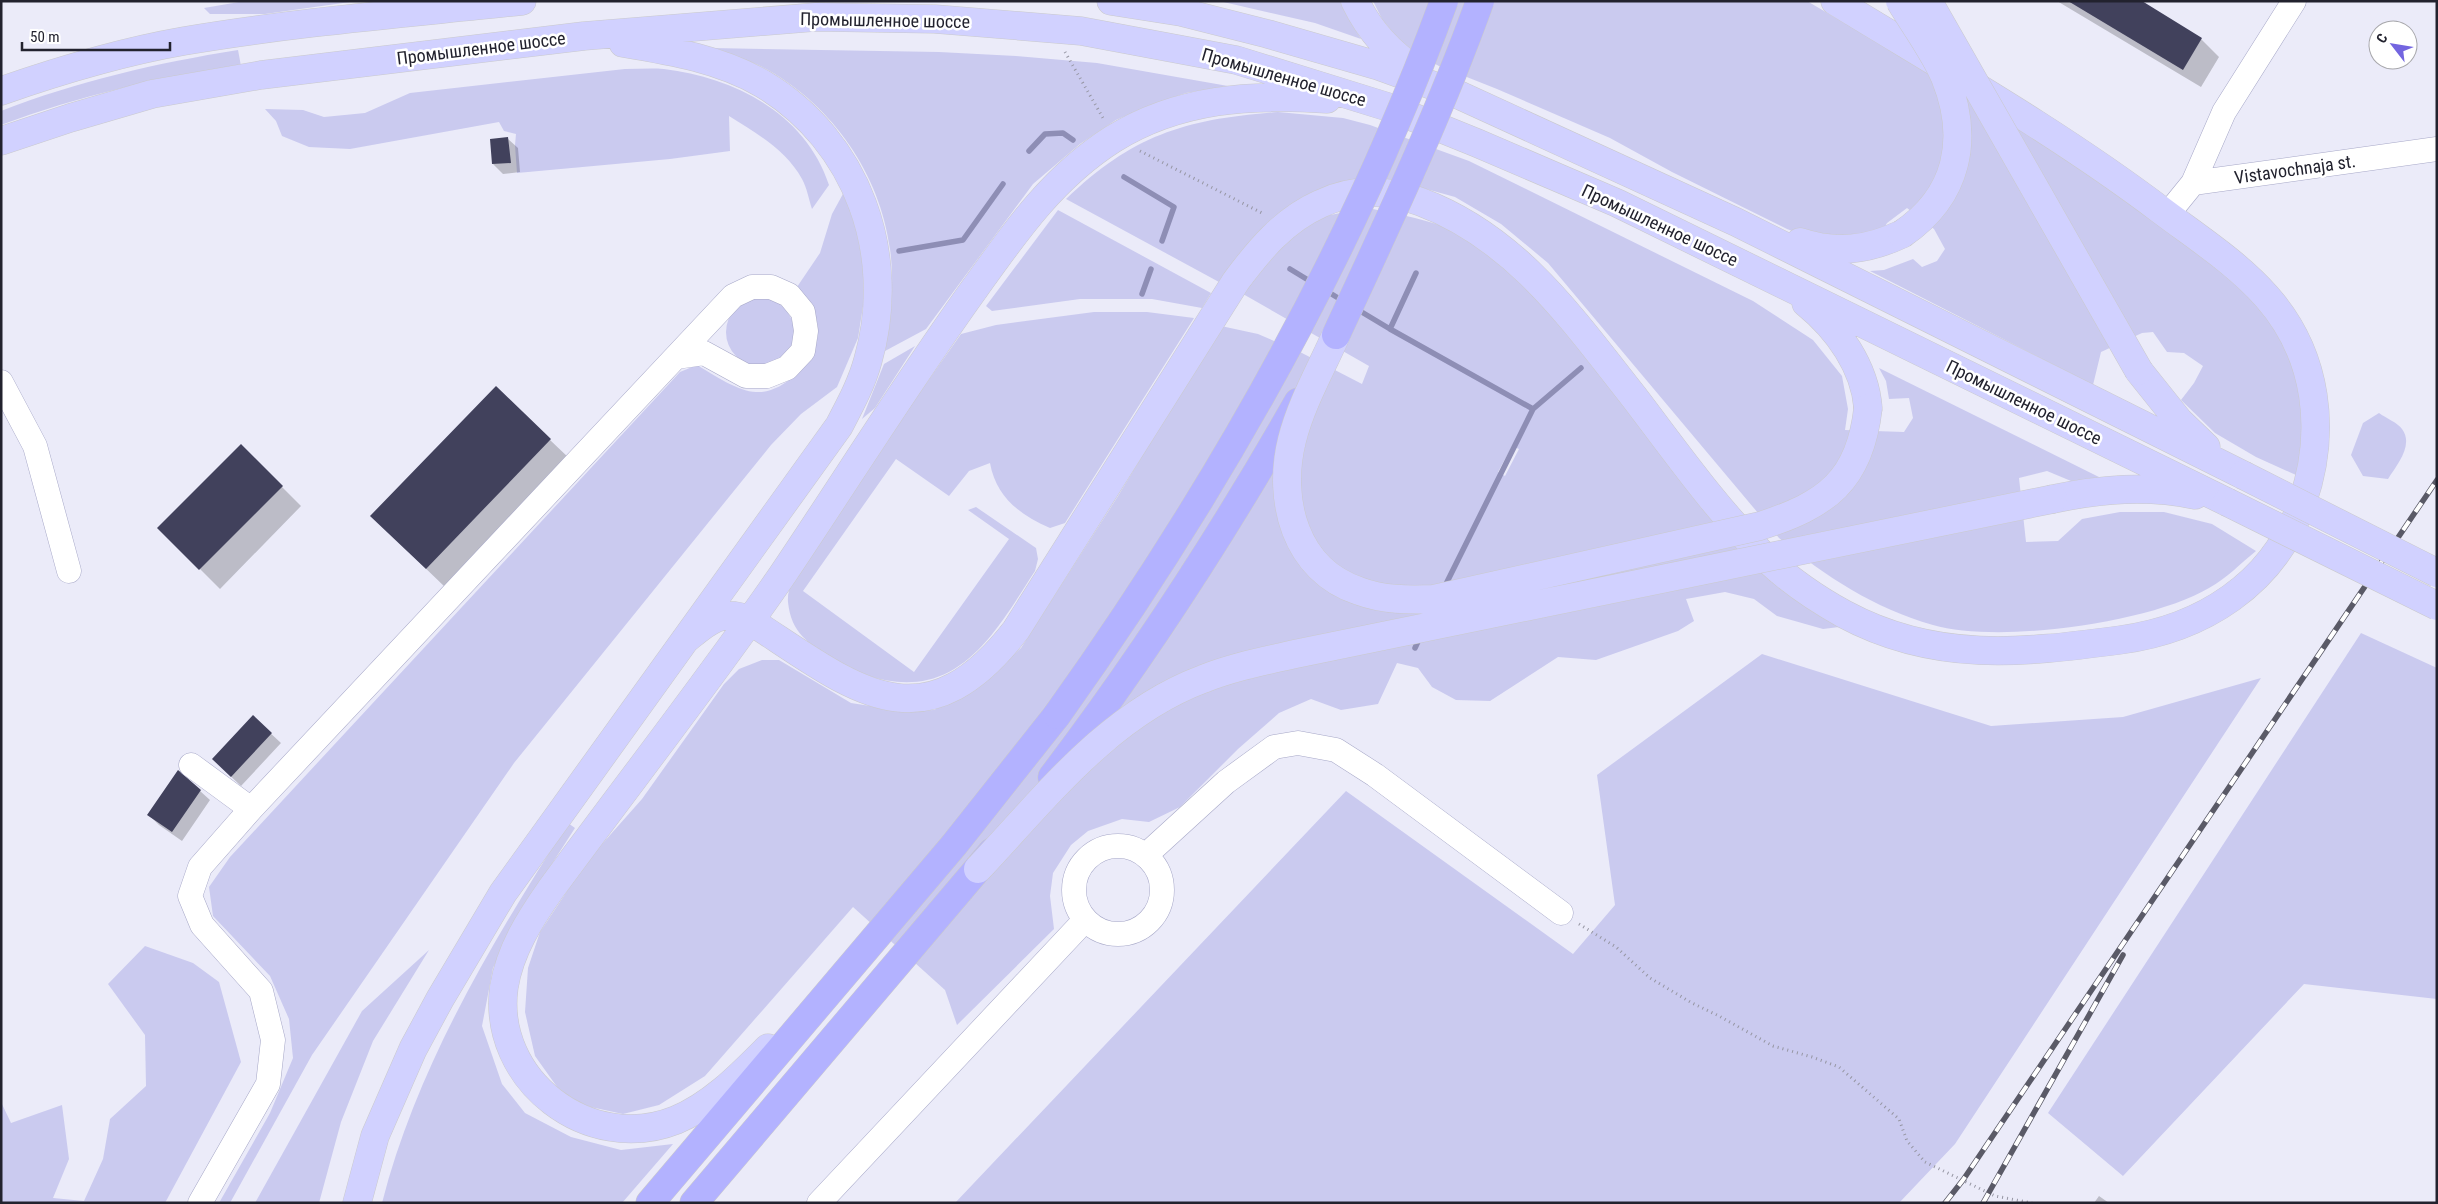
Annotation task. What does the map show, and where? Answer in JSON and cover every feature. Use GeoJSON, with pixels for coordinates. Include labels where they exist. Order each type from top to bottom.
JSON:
{"type":"FeatureCollection","features":[{"type":"Feature","properties":{"kind":"highway"},"geometry":{"type":"LineString","coordinates":[[650,1203],[1004,785],[1112,638],[1168,553],[1269,381],[1315,294],[1381,155],[1444,1]]}},
{"type":"Feature","properties":{"kind":"highway"},"geometry":{"type":"LineString","coordinates":[[694,1203],[978,869],[1086,732],[1194,578],[1336,335],[1450,97],[1480,1]]}},
{"type":"Feature","properties":{"kind":"main road"},"geometry":{"type":"LineString","coordinates":[[1,91],[55,72],[183,41],[386,9],[522,1]]}},
{"type":"Feature","properties":{"kind":"main road","name":"Промышленное шоссе"},"geometry":{"type":"LineString","coordinates":[[1111,1],[1181,12],[1268,34],[1379,66],[1736,222],[2437,573]]}},
{"type":"Feature","properties":{"kind":"main road"},"geometry":{"type":"LineString","coordinates":[[1355,1],[1365,22],[1380,42],[1399,59],[1450,97],[1490,1]]}},
{"type":"Feature","properties":{"kind":"main road"},"geometry":{"type":"LineString","coordinates":[[685,640],[712,619],[720,616],[738,615],[856,687],[879,695],[903,698],[925,697],[947,690],[986,664],[1016,630],[1236,281],[1253,258],[1286,225],[1319,204],[1341,196],[1365,191],[1388,192],[1410,197],[1463,220],[1510,253],[1556,300],[1697,480],[1766,558],[1792,580],[1844,614],[1872,627],[1920,642],[1982,652],[2064,647],[2132,638],[2170,630],[2228,602],[2251,584],[2270,563],[2287,538],[2299,512],[2310,480],[2317,447],[2316,415],[2311,384],[2300,350],[2286,322],[2262,293],[2221,255],[2167,215],[2049,132],[1836,1]]}},
{"type":"Feature","properties":{"kind":"main road"},"geometry":{"type":"LineString","coordinates":[[1736,222],[1808,245],[1835,250],[1859,249],[1882,244],[1918,223],[1945,189],[1954,169],[1958,145],[1953,101],[1944,75],[1900,1]]}},
{"type":"Feature","properties":{"kind":"main road"},"geometry":{"type":"LineString","coordinates":[[1928,1],[2139,371],[2179,421],[2205,447],[2243,475]]}},
{"type":"Feature","properties":{"kind":"main road","name":"Промышленное шоссе"},"geometry":{"type":"LineString","coordinates":[[1,141],[152,94],[261,75],[584,36],[816,17],[936,19],[1081,31],[1236,60],[1388,107],[1616,202],[2437,606]]}},
{"type":"Feature","properties":{"kind":"main road"},"geometry":{"type":"LineString","coordinates":[[357,1203],[375,1136],[413,1048],[503,893],[839,426],[869,359],[879,295],[877,255],[868,220],[854,182],[836,152],[812,123],[787,101],[762,84],[707,60],[675,52],[584,36]]}},
{"type":"Feature","properties":{"kind":"main road"},"geometry":{"type":"LineString","coordinates":[[854,963],[717,1096],[674,1120],[630,1128],[607,1126],[587,1121],[567,1113],[548,1099],[531,1082],[517,1062],[508,1040],[503,1014],[504,987],[520,937],[551,889],[781,576],[945,330],[1020,226],[1061,180],[1085,159],[1115,138],[1179,110],[1216,100],[1258,96],[1295,97],[1388,107]]}},
{"type":"Feature","properties":{"kind":"main road"},"geometry":{"type":"LineString","coordinates":[[1336,335],[1292,440],[1288,463],[1288,506],[1295,533],[1306,552],[1320,568],[1336,581],[1357,591],[1406,600],[1434,599],[1760,526],[1810,507],[1831,492],[1848,472],[1860,451],[1866,430],[1867,390],[1847,349],[1830,327],[1814,310],[1779,282]]}},
{"type":"Feature","properties":{"kind":"main road"},"geometry":{"type":"LineString","coordinates":[[978,869],[1078,763],[1106,737],[1132,717],[1164,697],[1202,679],[1295,654],[2094,491],[2134,489],[2174,491],[2227,502]]}},
{"type":"Feature","properties":{"kind":"main road"},"geometry":{"type":"LineString","coordinates":[[747,556],[735,595],[740,609],[749,620]]}},
{"type":"Feature","properties":{"kind":"main road"},"geometry":{"type":"LineString","coordinates":[[781,576],[773,600],[773,616],[779,634],[791,647]]}},
{"type":"Feature","properties":{"kind":"main road"},"geometry":{"type":"LineString","coordinates":[[718,664],[740,650],[754,646],[774,643],[791,647]]}},
{"type":"Feature","properties":{"kind":"street"},"geometry":{"type":"LineString","coordinates":[[2167,215],[2193,183],[2224,112],[2294,1]]}},
{"type":"Feature","properties":{"kind":"street","name":"Vistavochnaja st."},"geometry":{"type":"LineString","coordinates":[[2193,183],[2437,149]]}},
{"type":"Feature","properties":{"kind":"street"},"geometry":{"type":"LineString","coordinates":[[200,1203],[268,1084],[273,1040],[261,991],[202,925],[190,896],[200,867],[251,809],[733,296],[752,287],[771,287],[789,295],[803,312],[806,332],[803,351],[788,368],[768,376],[746,376],[704,353],[676,357]]}},
{"type":"Feature","properties":{"kind":"street"},"geometry":{"type":"LineString","coordinates":[[1,382],[35,446],[69,571]]}},
{"type":"Feature","properties":{"kind":"street"},"geometry":{"type":"LineString","coordinates":[[1146,855],[1226,782],[1274,747],[1298,743],[1336,750],[1375,775],[1562,913]]}},
{"type":"Feature","properties":{"kind":"street"},"geometry":{"type":"LineString","coordinates":[[191,765],[251,809]]}},
{"type":"Feature","properties":{"kind":"street"},"geometry":{"type":"LineString","coordinates":[[1111,846],[1130,846],[1146,855],[1158,870],[1163,887],[1160,905],[1150,921],[1135,931],[1117,934],[1099,930],[1085,920],[1075,903],[1074,884],[1080,866],[1093,852],[1111,846]]}},
{"type":"Feature","properties":{"kind":"street"},"geometry":{"type":"LineString","coordinates":[[819,1203],[1085,920]]}},
{"type":"Feature","properties":{"kind":"path"},"geometry":{"type":"LineString","coordinates":[[1050,28],[1115,138],[1286,225]]}},
{"type":"Feature","properties":{"kind":"path"},"geometry":{"type":"LineString","coordinates":[[1562,913],[1616,947],[1650,978],[1692,1003],[1773,1046],[1839,1067],[1899,1119],[1907,1141],[1925,1162],[1995,1196],[2032,1203]]}},
{"type":"Feature","properties":{"kind":"shaded area"},"geometry":{"type":"Polygon","coordinates":[[[245,1],[357,1],[265,14],[210,14],[204,8],[245,1]]]}},
{"type":"Feature","properties":{"kind":"shaded area"},"geometry":{"type":"Polygon","coordinates":[[[1219,1],[1342,1],[1346,14],[1361,39],[1315,23],[1219,1]]]}},
{"type":"Feature","properties":{"kind":"shaded area"},"geometry":{"type":"Polygon","coordinates":[[[1373,1],[1807,1],[2026,130],[2221,269],[2266,310],[2292,354],[2303,397],[2303,438],[2296,475],[2256,457],[2215,433],[2181,400],[2194,383],[2203,366],[2184,353],[2167,352],[2153,332],[2142,333],[2101,352],[2093,385],[1870,271],[1884,270],[1913,259],[1922,267],[1937,261],[1945,249],[1934,229],[1907,208],[1887,223],[1879,237],[1818,241],[1787,229],[1672,172],[1610,138],[1439,66],[1416,54],[1398,39],[1382,19],[1373,1]]]}},
{"type":"Feature","properties":{"kind":"shaded area"},"geometry":{"type":"Polygon","coordinates":[[[711,48],[939,52],[1016,56],[1097,63],[1228,86],[1186,93],[1148,106],[1116,120],[1080,144],[1033,184],[926,329],[885,351],[892,287],[890,249],[885,221],[864,169],[850,145],[833,123],[791,85],[761,66],[711,48]]]}},
{"type":"Feature","properties":{"kind":"shaded area"},"geometry":{"type":"Polygon","coordinates":[[[238,50],[241,66],[179,76],[89,96],[1,125],[1,111],[30,100],[118,74],[238,50]]]}},
{"type":"Feature","properties":{"kind":"shaded area"},"geometry":{"type":"Polygon","coordinates":[[[625,69],[664,69],[690,74],[716,81],[764,103],[785,119],[803,138],[818,160],[829,185],[812,209],[804,183],[788,159],[770,143],[729,116],[730,151],[670,159],[517,173],[516,134],[504,131],[499,122],[350,149],[309,147],[282,136],[276,121],[265,109],[303,110],[324,117],[365,113],[410,93],[625,69]]]}},
{"type":"Feature","properties":{"kind":"shaded area"},"geometry":{"type":"Polygon","coordinates":[[[1278,112],[1343,118],[1370,125],[1469,161],[1753,301],[1813,340],[1842,376],[1848,409],[1845,430],[1904,432],[1913,418],[1909,398],[1889,399],[1886,381],[1879,368],[2103,479],[2071,481],[2047,471],[2019,478],[2026,542],[2058,541],[2082,519],[2120,512],[2164,512],[2212,524],[2256,551],[2227,576],[2209,588],[2183,600],[2150,611],[2113,620],[2074,627],[2034,631],[1996,632],[1961,630],[1933,625],[1891,610],[1852,590],[1815,566],[1779,538],[1548,263],[1501,224],[1455,197],[1419,187],[1385,183],[1236,260],[1219,282],[1066,199],[1115,159],[1163,134],[1188,125],[1216,119],[1278,112]]]}},
{"type":"Feature","properties":{"kind":"shaded area"},"geometry":{"type":"Polygon","coordinates":[[[844,192],[855,221],[863,264],[864,300],[858,338],[837,387],[801,414],[771,445],[514,763],[312,1055],[230,1203],[219,1203],[270,1113],[293,1058],[289,1019],[270,976],[213,916],[209,887],[230,857],[680,372],[697,365],[734,386],[749,391],[761,392],[772,390],[786,382],[804,366],[812,355],[818,332],[813,309],[797,287],[820,253],[832,214],[844,192]]]}},
{"type":"Feature","properties":{"kind":"shaded area"},"geometry":{"type":"Polygon","coordinates":[[[1373,209],[1435,224],[1458,233],[1486,252],[1539,298],[1815,613],[1839,627],[1823,629],[1777,616],[1754,599],[1725,592],[1686,599],[1694,621],[1678,631],[1596,660],[1558,657],[1490,701],[1456,700],[1432,687],[1418,668],[1397,663],[1378,704],[1341,710],[1311,699],[1279,713],[1238,749],[1180,807],[1149,822],[1122,819],[1088,831],[1071,845],[1053,873],[1050,896],[1054,929],[957,1025],[945,990],[853,907],[705,1076],[659,1105],[623,1114],[586,1106],[560,1091],[535,1056],[525,1012],[528,968],[540,932],[587,861],[642,799],[724,684],[739,669],[762,660],[779,660],[851,703],[902,711],[934,710],[973,691],[1021,648],[1118,496],[1221,326],[1258,334],[1300,352],[1362,384],[1369,366],[1243,294],[1278,250],[1313,221],[1342,213],[1373,209]],[[1512,446],[1498,472],[1505,476],[1519,449],[1512,446]]]}},
{"type":"Feature","properties":{"kind":"shaded area"},"geometry":{"type":"Polygon","coordinates":[[[1058,210],[1211,293],[1202,308],[1152,299],[1080,299],[992,311],[986,306],[1058,210]]]}},
{"type":"Feature","properties":{"kind":"shaded area"},"geometry":{"type":"Polygon","coordinates":[[[760,298],[773,301],[784,308],[791,319],[794,332],[791,345],[784,356],[773,363],[760,366],[747,363],[736,356],[729,345],[726,332],[729,319],[736,308],[747,301],[760,298]]]}},
{"type":"Feature","properties":{"kind":"shaded area"},"geometry":{"type":"Polygon","coordinates":[[[1094,312],[1147,312],[1194,318],[1065,523],[1050,528],[1019,511],[998,486],[990,463],[969,471],[949,496],[896,459],[803,591],[914,672],[1009,539],[968,510],[976,507],[1036,548],[1038,559],[1035,571],[1008,613],[987,640],[975,653],[949,672],[934,678],[905,682],[889,681],[860,673],[833,659],[809,643],[797,630],[788,602],[790,588],[798,565],[961,334],[996,325],[1094,312]]]}},
{"type":"Feature","properties":{"kind":"shaded area"},"geometry":{"type":"Polygon","coordinates":[[[915,346],[875,408],[862,419],[884,364],[915,346]]]}},
{"type":"Feature","properties":{"kind":"shaded area"},"geometry":{"type":"Polygon","coordinates":[[[2379,413],[2402,429],[2406,442],[2403,455],[2388,479],[2363,476],[2351,455],[2363,423],[2379,413]]]}},
{"type":"Feature","properties":{"kind":"shaded area"},"geometry":{"type":"Polygon","coordinates":[[[2361,633],[2437,668],[2437,999],[2304,984],[2123,1176],[2048,1113],[2361,633]]]}},
{"type":"Feature","properties":{"kind":"shaded area"},"geometry":{"type":"Polygon","coordinates":[[[1762,654],[1991,726],[2123,717],[2261,678],[1955,1144],[1899,1203],[955,1203],[1346,791],[1573,954],[1615,905],[1597,775],[1762,654]]]}},
{"type":"Feature","properties":{"kind":"shaded area"},"geometry":{"type":"Polygon","coordinates":[[[568,823],[575,828],[521,912],[493,968],[482,1026],[502,1084],[525,1113],[571,1137],[621,1150],[673,1144],[622,1203],[382,1203],[397,1152],[415,1102],[436,1054],[485,959],[568,823]]]}},
{"type":"Feature","properties":{"kind":"shaded area"},"geometry":{"type":"Polygon","coordinates":[[[145,946],[193,963],[219,982],[241,1062],[165,1203],[1,1203],[1,1102],[11,1123],[62,1105],[69,1159],[53,1198],[84,1201],[103,1159],[110,1119],[146,1086],[145,1035],[108,984],[145,946]]]}},
{"type":"Feature","properties":{"kind":"shaded area"},"geometry":{"type":"Polygon","coordinates":[[[429,950],[373,1041],[341,1122],[319,1203],[255,1203],[362,1011],[429,950]]]}},
{"type":"Feature","properties":{"kind":"building"},"geometry":{"type":"Polygon","coordinates":[[[2068,1],[2142,1],[2202,38],[2183,70],[2068,1]]]}},
{"type":"Feature","properties":{"kind":"building"},"geometry":{"type":"Polygon","coordinates":[[[508,137],[511,163],[492,164],[490,139],[508,137]]]}},
{"type":"Feature","properties":{"kind":"building"},"geometry":{"type":"Polygon","coordinates":[[[496,386],[551,439],[426,569],[370,516],[496,386]]]}},
{"type":"Feature","properties":{"kind":"building"},"geometry":{"type":"Polygon","coordinates":[[[241,444],[283,486],[199,570],[157,528],[241,444]]]}},
{"type":"Feature","properties":{"kind":"building"},"geometry":{"type":"Polygon","coordinates":[[[253,715],[272,733],[231,777],[212,759],[253,715]]]}},
{"type":"Feature","properties":{"kind":"building"},"geometry":{"type":"Polygon","coordinates":[[[178,770],[201,790],[172,832],[147,815],[178,770]]]}},
{"type":"Feature","properties":{"kind":"waterway"},"geometry":{"type":"LineString","coordinates":[[1029,151],[1045,134],[1063,133],[1073,140]]}},
{"type":"Feature","properties":{"kind":"waterway"},"geometry":{"type":"LineString","coordinates":[[1124,177],[1174,207],[1162,241]]}},
{"type":"Feature","properties":{"kind":"waterway"},"geometry":{"type":"LineString","coordinates":[[899,251],[963,240],[1003,184]]}},
{"type":"Feature","properties":{"kind":"waterway"},"geometry":{"type":"LineString","coordinates":[[1142,294],[1151,269]]}},
{"type":"Feature","properties":{"kind":"waterway"},"geometry":{"type":"LineString","coordinates":[[1290,269],[1313,283]]}},
{"type":"Feature","properties":{"kind":"waterway"},"geometry":{"type":"LineString","coordinates":[[1416,273],[1390,329],[1533,409]]}},
{"type":"Feature","properties":{"kind":"waterway"},"geometry":{"type":"LineString","coordinates":[[1325,290],[1343,301]]}},
{"type":"Feature","properties":{"kind":"waterway"},"geometry":{"type":"LineString","coordinates":[[1355,308],[1390,329]]}},
{"type":"Feature","properties":{"kind":"waterway"},"geometry":{"type":"LineString","coordinates":[[1444,588],[1533,409],[1581,368]]}},
{"type":"Feature","properties":{"kind":"waterway"},"geometry":{"type":"LineString","coordinates":[[1415,648],[1420,637]]}},
{"type":"Feature","properties":{"kind":"railway"},"geometry":{"type":"LineString","coordinates":[[1945,1203],[1963,1180],[2437,480]]}},
{"type":"Feature","properties":{"kind":"railway"},"geometry":{"type":"LineString","coordinates":[[1983,1203],[2123,955]]}}]}
